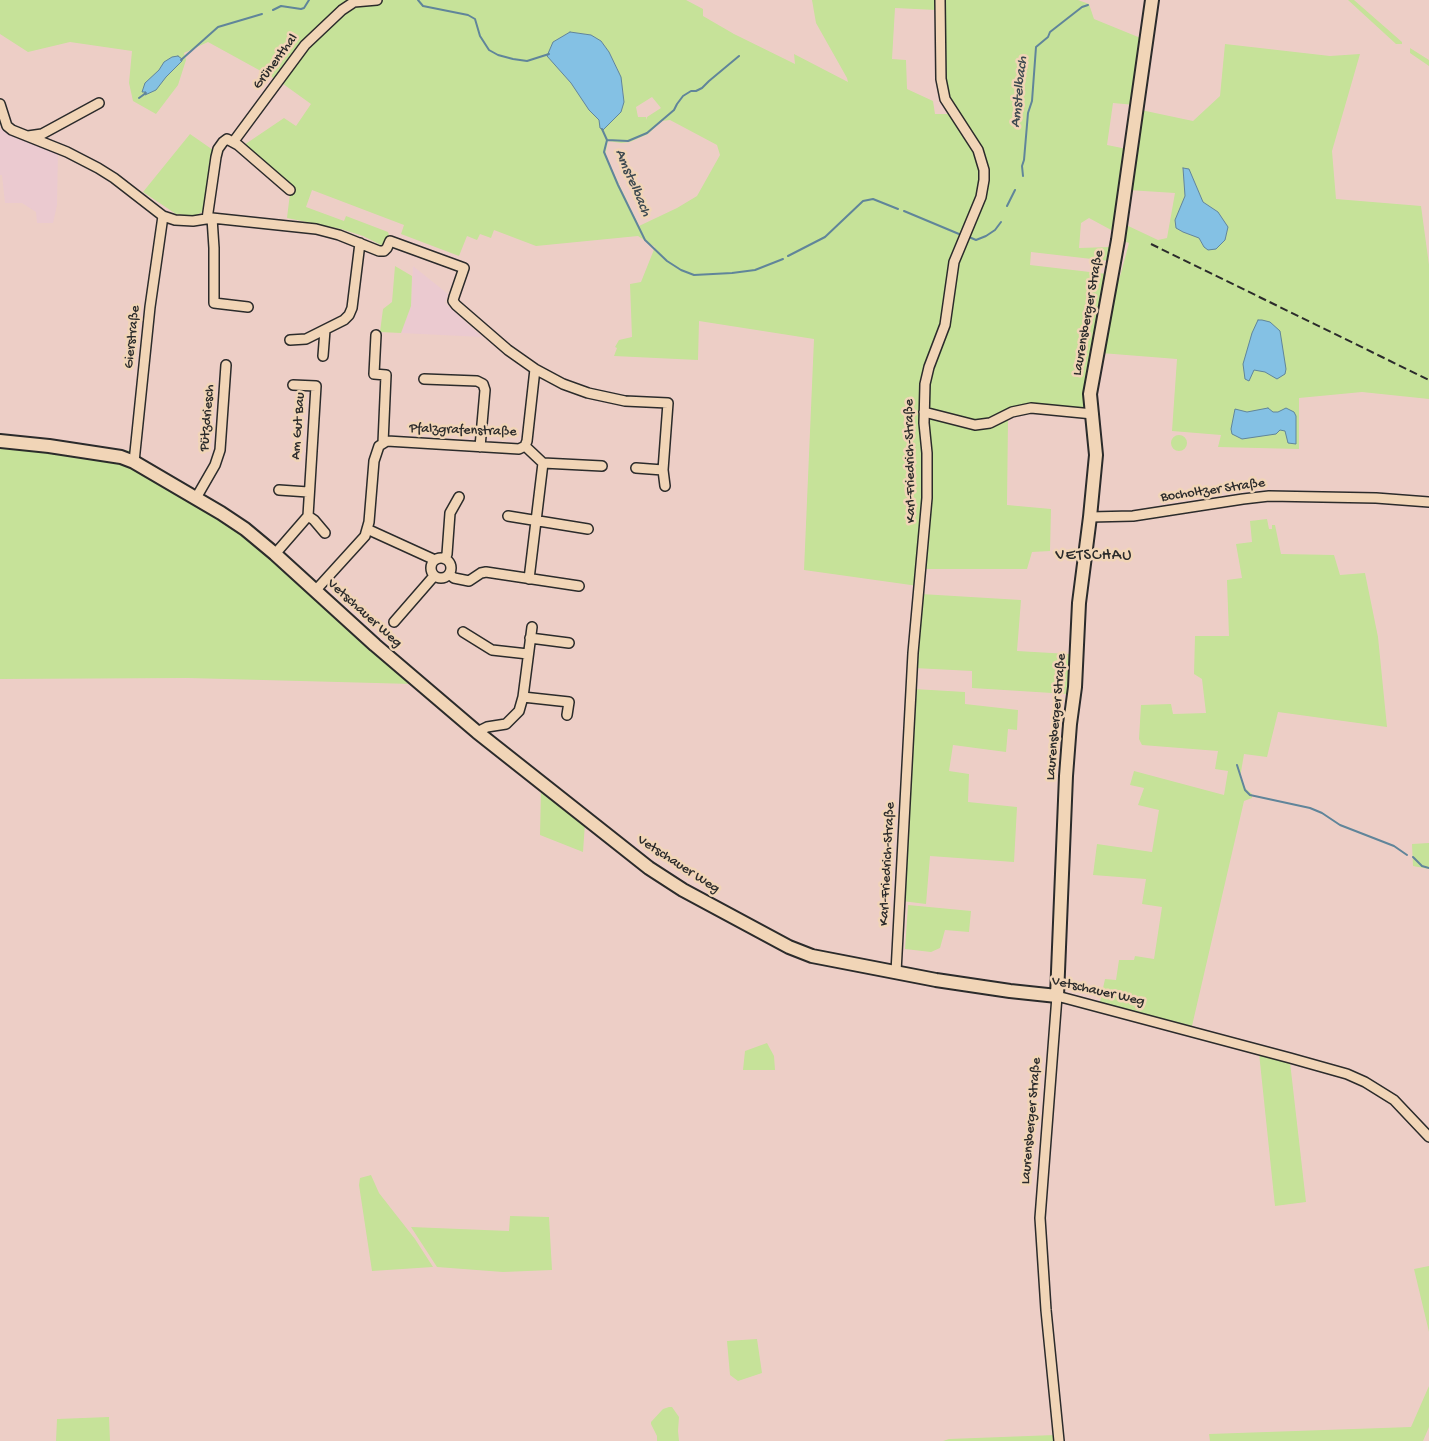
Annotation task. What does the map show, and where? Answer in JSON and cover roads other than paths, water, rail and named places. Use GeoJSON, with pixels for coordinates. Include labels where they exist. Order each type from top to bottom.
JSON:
{"type":"FeatureCollection","features":[{"type":"Feature","properties":{"kind":"street","name":"Grünenthal"},"geometry":{"type":"LineString","coordinates":[[210,219],[214,165],[218,149],[223,142],[227,140],[234,142],[306,45],[342,10],[354,2],[377,0]]}},
{"type":"Feature","properties":{"kind":"street","name":"Karl-Friedrich-Straße"},"geometry":{"type":"LineString","coordinates":[[896,972],[913,653],[927,507],[924,384],[945,325],[954,262],[981,197],[984,180],[984,170],[978,150],[945,99],[941,79],[940,0]]}},
{"type":"Feature","properties":{"kind":"street","name":"Laurensberger Straße"},"geometry":{"type":"LineString","coordinates":[[1058,1441],[1040,1218],[1057,996],[1066,776],[1075,687],[1079,603],[1096,455],[1090,394],[1118,240],[1152,0]]}},
{"type":"Feature","properties":{"kind":"street"},"geometry":{"type":"LineString","coordinates":[[26,137],[42,134],[99,103]]}},
{"type":"Feature","properties":{"kind":"street"},"geometry":{"type":"LineString","coordinates":[[0,104],[7,126],[26,137],[53,146],[98,168],[163,216],[175,220],[193,221],[210,219],[316,229],[379,251],[384,251],[390,241],[464,268],[453,301],[508,350],[535,369],[563,384],[588,393],[626,401],[668,403],[663,470],[665,486]]}},
{"type":"Feature","properties":{"kind":"street"},"geometry":{"type":"LineString","coordinates":[[234,142],[290,190]]}},
{"type":"Feature","properties":{"kind":"street","name":"Gierstraße"},"geometry":{"type":"LineString","coordinates":[[134,462],[150,307],[163,216]]}},
{"type":"Feature","properties":{"kind":"street"},"geometry":{"type":"LineString","coordinates":[[210,219],[214,248],[214,303],[248,307]]}},
{"type":"Feature","properties":{"kind":"street"},"geometry":{"type":"LineString","coordinates":[[290,340],[306,339],[344,320],[349,315],[352,308],[360,243]]}},
{"type":"Feature","properties":{"kind":"street"},"geometry":{"type":"LineString","coordinates":[[323,356],[325,330]]}},
{"type":"Feature","properties":{"kind":"street"},"geometry":{"type":"LineString","coordinates":[[315,591],[365,536],[369,522],[375,454],[383,443],[386,375],[374,374],[376,335]]}},
{"type":"Feature","properties":{"kind":"street","name":"Pützdriesch"},"geometry":{"type":"LineString","coordinates":[[196,498],[215,465],[220,450],[226,365]]}},
{"type":"Feature","properties":{"kind":"street","name":"Pfalzgrafenstraße"},"geometry":{"type":"LineString","coordinates":[[383,443],[518,449],[525,446],[535,369]]}},
{"type":"Feature","properties":{"kind":"street"},"geometry":{"type":"LineString","coordinates":[[424,379],[483,384],[485,390],[480,447]]}},
{"type":"Feature","properties":{"kind":"street","name":"Am Gut Bau"},"geometry":{"type":"LineString","coordinates":[[293,385],[316,386],[308,516]]}},
{"type":"Feature","properties":{"kind":"street"},"geometry":{"type":"LineString","coordinates":[[924,412],[975,425],[990,423],[1012,412],[1031,408],[1092,414]]}},
{"type":"Feature","properties":{"kind":"street","name":"Vetschauer Weg"},"geometry":{"type":"LineString","coordinates":[[0,441],[122,457],[196,498],[245,529],[477,732],[649,868],[683,890],[804,954],[1010,992],[1057,996],[1347,1074],[1365,1082],[1394,1100],[1429,1137]]}},
{"type":"Feature","properties":{"kind":"street"},"geometry":{"type":"LineString","coordinates":[[525,446],[544,463],[602,466]]}},
{"type":"Feature","properties":{"kind":"street"},"geometry":{"type":"LineString","coordinates":[[529,578],[544,463]]}},
{"type":"Feature","properties":{"kind":"street"},"geometry":{"type":"LineString","coordinates":[[636,468],[663,470]]}},
{"type":"Feature","properties":{"kind":"street"},"geometry":{"type":"LineString","coordinates":[[279,490],[308,492]]}},
{"type":"Feature","properties":{"kind":"street","name":"Bocholtzer Straße"},"geometry":{"type":"LineString","coordinates":[[1090,516],[1133,516],[1243,498],[1268,496],[1376,498],[1429,502]]}},
{"type":"Feature","properties":{"kind":"street"},"geometry":{"type":"LineString","coordinates":[[434,576],[431,567],[447,554],[450,513],[459,497]]}},
{"type":"Feature","properties":{"kind":"street"},"geometry":{"type":"LineString","coordinates":[[275,554],[308,516],[325,533]]}},
{"type":"Feature","properties":{"kind":"street"},"geometry":{"type":"LineString","coordinates":[[508,516],[588,528]]}},
{"type":"Feature","properties":{"kind":"street"},"geometry":{"type":"LineString","coordinates":[[367,529],[450,566],[448,574],[441,578],[434,576]]}},
{"type":"Feature","properties":{"kind":"street"},"geometry":{"type":"LineString","coordinates":[[448,574],[454,578],[469,580],[486,572],[580,586]]}},
{"type":"Feature","properties":{"kind":"street"},"geometry":{"type":"LineString","coordinates":[[394,622],[434,576]]}},
{"type":"Feature","properties":{"kind":"street"},"geometry":{"type":"LineString","coordinates":[[477,732],[487,727],[506,724],[519,710],[523,697],[532,627]]}},
{"type":"Feature","properties":{"kind":"street"},"geometry":{"type":"LineString","coordinates":[[463,632],[492,650],[528,654]]}},
{"type":"Feature","properties":{"kind":"street"},"geometry":{"type":"LineString","coordinates":[[530,638],[569,643]]}},
{"type":"Feature","properties":{"kind":"street"},"geometry":{"type":"LineString","coordinates":[[523,697],[569,702],[567,715]]}},
{"type":"Feature","properties":{"kind":"water"},"geometry":{"type":"Polygon","coordinates":[[[570,32],[591,35],[601,41],[609,52],[621,77],[624,102],[621,112],[603,130],[600,128],[599,120],[589,110],[571,83],[547,56],[553,42],[570,32]]]}},
{"type":"Feature","properties":{"kind":"water"},"geometry":{"type":"Polygon","coordinates":[[[178,56],[182,61],[156,90],[145,95],[144,93],[146,92],[142,92],[145,83],[159,70],[164,62],[178,56]]]}},
{"type":"Feature","properties":{"kind":"water"},"geometry":{"type":"Polygon","coordinates":[[[1183,168],[1189,169],[1203,202],[1218,212],[1228,227],[1225,240],[1216,249],[1208,250],[1199,238],[1176,228],[1175,220],[1185,196],[1183,168]]]}},
{"type":"Feature","properties":{"kind":"water"},"geometry":{"type":"Polygon","coordinates":[[[1258,320],[1270,322],[1280,331],[1286,369],[1285,374],[1277,379],[1265,372],[1254,370],[1249,381],[1245,379],[1243,364],[1258,320]]]}},
{"type":"Feature","properties":{"kind":"water"},"geometry":{"type":"Polygon","coordinates":[[[1268,408],[1273,412],[1286,408],[1294,412],[1296,416],[1296,444],[1288,443],[1285,431],[1280,430],[1276,434],[1242,439],[1232,434],[1231,429],[1235,409],[1247,412],[1268,408]]]}},
{"type":"Feature","properties":{"kind":"waterway","name":"Amstelbach"},"geometry":{"type":"LineString","coordinates":[[273,10],[281,6],[301,9],[304,8],[309,0]]}},
{"type":"Feature","properties":{"kind":"waterway","name":"Amstelbach"},"geometry":{"type":"LineString","coordinates":[[418,0],[423,6],[468,15],[475,19],[480,36],[489,50],[498,55],[527,61],[549,54]]}},
{"type":"Feature","properties":{"kind":"waterway","name":"Amstelbach"},"geometry":{"type":"LineString","coordinates":[[1023,176],[1022,166],[1028,113],[1032,101],[1036,47],[1048,37],[1050,32],[1082,7],[1088,5]]}},
{"type":"Feature","properties":{"kind":"waterway","name":"Amstelbach"},"geometry":{"type":"LineString","coordinates":[[181,60],[218,27],[262,14]]}},
{"type":"Feature","properties":{"kind":"waterway"},"geometry":{"type":"LineString","coordinates":[[607,140],[628,141],[647,133],[674,110],[683,96],[691,91],[702,88],[739,56]]}},
{"type":"Feature","properties":{"kind":"waterway","name":"Amstelbach"},"geometry":{"type":"LineString","coordinates":[[139,98],[146,93]]}},
{"type":"Feature","properties":{"kind":"waterway","name":"Amstelbach"},"geometry":{"type":"LineString","coordinates":[[602,129],[607,140],[604,152],[645,240],[667,261],[681,270],[694,275],[755,270],[783,259]]}},
{"type":"Feature","properties":{"kind":"waterway","name":"Amstelbach"},"geometry":{"type":"LineString","coordinates":[[1007,206],[1015,190]]}},
{"type":"Feature","properties":{"kind":"waterway","name":"Amstelbach"},"geometry":{"type":"LineString","coordinates":[[788,256],[825,237],[863,201],[873,199],[898,209]]}},
{"type":"Feature","properties":{"kind":"waterway","name":"Amstelbach"},"geometry":{"type":"LineString","coordinates":[[904,211],[959,234]]}},
{"type":"Feature","properties":{"kind":"waterway","name":"Amstelbach"},"geometry":{"type":"LineString","coordinates":[[969,237],[976,240],[986,236],[995,230],[1001,222]]}},
{"type":"Feature","properties":{"kind":"waterway"},"geometry":{"type":"LineString","coordinates":[[1237,765],[1245,790],[1250,795],[1310,808],[1322,813],[1340,825],[1394,846],[1407,855]]}},
{"type":"Feature","properties":{"kind":"waterway"},"geometry":{"type":"LineString","coordinates":[[1413,857],[1422,866],[1429,868]]}},
{"type":"Feature","properties":{"kind":"railway"},"geometry":{"type":"LineString","coordinates":[[1151,244],[1429,380]]}},
{"type":"Feature","properties":{"kind":"district","name":"VETSCHAU"},"geometry":{"type":"Point","coordinates":[1094,557]}}]}
